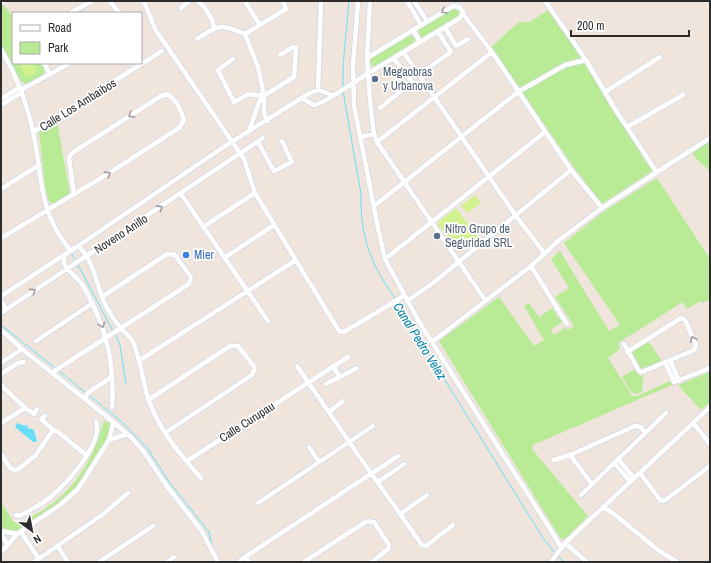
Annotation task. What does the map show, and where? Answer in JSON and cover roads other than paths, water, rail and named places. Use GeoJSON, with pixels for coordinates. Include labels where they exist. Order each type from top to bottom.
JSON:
{"type":"FeatureCollection","features":[{"type":"Feature","properties":{"kind":"street"},"geometry":{"type":"LineString","coordinates":[[72,12],[92,1]]}},
{"type":"Feature","properties":{"kind":"street"},"geometry":{"type":"LineString","coordinates":[[110,1],[117,12]]}},
{"type":"Feature","properties":{"kind":"street"},"geometry":{"type":"LineString","coordinates":[[144,1],[155,30],[232,141],[240,154],[255,193],[341,332],[402,297]]}},
{"type":"Feature","properties":{"kind":"street"},"geometry":{"type":"LineString","coordinates":[[181,8],[189,1]]}},
{"type":"Feature","properties":{"kind":"street"},"geometry":{"type":"LineString","coordinates":[[198,1],[207,10],[213,21],[214,27]]}},
{"type":"Feature","properties":{"kind":"street"},"geometry":{"type":"LineString","coordinates":[[245,34],[286,9],[283,1]]}},
{"type":"Feature","properties":{"kind":"street"},"geometry":{"type":"LineString","coordinates":[[321,1],[318,90],[332,96]]}},
{"type":"Feature","properties":{"kind":"street"},"geometry":{"type":"LineString","coordinates":[[358,1],[353,83],[354,105],[385,259],[402,297],[407,301],[562,548]]}},
{"type":"Feature","properties":{"kind":"street"},"geometry":{"type":"LineString","coordinates":[[370,1],[367,58],[374,134],[377,142],[485,300]]}},
{"type":"Feature","properties":{"kind":"street"},"geometry":{"type":"LineString","coordinates":[[407,1],[421,25]]}},
{"type":"Feature","properties":{"kind":"street"},"geometry":{"type":"LineString","coordinates":[[414,1],[427,22]]}},
{"type":"Feature","properties":{"kind":"street"},"geometry":{"type":"LineString","coordinates":[[545,1],[586,60],[656,171]]}},
{"type":"Feature","properties":{"kind":"street"},"geometry":{"type":"LineString","coordinates":[[246,3],[260,25]]}},
{"type":"Feature","properties":{"kind":"street"},"geometry":{"type":"LineString","coordinates":[[367,58],[455,5],[459,7],[462,14],[492,52],[571,170],[602,208]]}},
{"type":"Feature","properties":{"kind":"street"},"geometry":{"type":"LineString","coordinates":[[303,99],[316,106],[368,73],[438,32],[460,18],[462,14]]}},
{"type":"Feature","properties":{"kind":"street"},"geometry":{"type":"LineString","coordinates":[[197,39],[214,27],[229,28],[245,34],[258,67],[263,94],[264,112],[267,121]]}},
{"type":"Feature","properties":{"kind":"street"},"geometry":{"type":"LineString","coordinates":[[445,27],[456,46],[468,38]]}},
{"type":"Feature","properties":{"kind":"street"},"geometry":{"type":"LineString","coordinates":[[413,30],[420,42]]}},
{"type":"Feature","properties":{"kind":"street"},"geometry":{"type":"LineString","coordinates":[[425,70],[451,52],[438,32]]}},
{"type":"Feature","properties":{"kind":"street"},"geometry":{"type":"LineString","coordinates":[[233,59],[218,70],[234,102],[249,94],[263,94],[294,77],[296,48],[293,47],[280,56]]}},
{"type":"Feature","properties":{"kind":"street"},"geometry":{"type":"LineString","coordinates":[[1,49],[21,90],[33,132],[47,210],[51,220],[70,250]]}},
{"type":"Feature","properties":{"kind":"street","name":"Calle Los Ambaibos"},"geometry":{"type":"LineString","coordinates":[[142,64],[162,51]]}},
{"type":"Feature","properties":{"kind":"street"},"geometry":{"type":"LineString","coordinates":[[377,142],[492,52]]}},
{"type":"Feature","properties":{"kind":"street"},"geometry":{"type":"LineString","coordinates":[[404,53],[516,216],[545,254]]}},
{"type":"Feature","properties":{"kind":"street"},"geometry":{"type":"LineString","coordinates":[[605,92],[660,58]]}},
{"type":"Feature","properties":{"kind":"street"},"geometry":{"type":"LineString","coordinates":[[380,108],[412,82],[394,59]]}},
{"type":"Feature","properties":{"kind":"street"},"geometry":{"type":"LineString","coordinates":[[374,206],[518,92],[565,65],[586,60]]}},
{"type":"Feature","properties":{"kind":"street"},"geometry":{"type":"LineString","coordinates":[[44,64],[50,75]]}},
{"type":"Feature","properties":{"kind":"street"},"geometry":{"type":"LineString","coordinates":[[1,99],[50,75],[68,64]]}},
{"type":"Feature","properties":{"kind":"street","name":"Calle Los Ambaibos"},"geometry":{"type":"LineString","coordinates":[[33,132],[141,64]]}},
{"type":"Feature","properties":{"kind":"street"},"geometry":{"type":"LineString","coordinates":[[1,104],[21,90]]}},
{"type":"Feature","properties":{"kind":"street","name":"Noveno Anillo"},"geometry":{"type":"LineString","coordinates":[[64,255],[232,141],[303,99],[308,94],[318,90]]}},
{"type":"Feature","properties":{"kind":"street"},"geometry":{"type":"LineString","coordinates":[[1,238],[74,194],[180,128],[184,120],[181,111],[170,96],[164,94],[72,153],[69,158],[74,194]]}},
{"type":"Feature","properties":{"kind":"street"},"geometry":{"type":"LineString","coordinates":[[249,131],[263,94]]}},
{"type":"Feature","properties":{"kind":"street"},"geometry":{"type":"LineString","coordinates":[[627,127],[683,95]]}},
{"type":"Feature","properties":{"kind":"street"},"geometry":{"type":"LineString","coordinates":[[385,259],[545,132]]}},
{"type":"Feature","properties":{"kind":"street"},"geometry":{"type":"LineString","coordinates":[[361,137],[374,134]]}},
{"type":"Feature","properties":{"kind":"street","name":"Noveno Anillo"},"geometry":{"type":"LineString","coordinates":[[1,313],[264,138]]}},
{"type":"Feature","properties":{"kind":"street"},"geometry":{"type":"LineString","coordinates":[[432,342],[531,266],[558,242],[602,208],[656,171],[710,138]]}},
{"type":"Feature","properties":{"kind":"street"},"geometry":{"type":"LineString","coordinates":[[258,142],[274,171],[292,162],[282,141]]}},
{"type":"Feature","properties":{"kind":"street"},"geometry":{"type":"LineString","coordinates":[[1,189],[39,165]]}},
{"type":"Feature","properties":{"kind":"street"},"geometry":{"type":"LineString","coordinates":[[407,301],[516,216],[571,170]]}},
{"type":"Feature","properties":{"kind":"street"},"geometry":{"type":"LineString","coordinates":[[203,227],[255,193]]}},
{"type":"Feature","properties":{"kind":"street"},"geometry":{"type":"LineString","coordinates":[[181,194],[268,321]]}},
{"type":"Feature","properties":{"kind":"street"},"geometry":{"type":"LineString","coordinates":[[224,258],[274,225]]}},
{"type":"Feature","properties":{"kind":"street"},"geometry":{"type":"LineString","coordinates":[[78,246],[88,256],[102,297],[118,329],[129,334],[140,360],[148,400],[165,433],[201,478]]}},
{"type":"Feature","properties":{"kind":"street"},"geometry":{"type":"LineString","coordinates":[[57,370],[189,284],[191,277],[175,255],[167,254],[102,297]]}},
{"type":"Feature","properties":{"kind":"street"},"geometry":{"type":"LineString","coordinates":[[64,255],[64,263],[67,269],[82,284],[93,303],[106,337],[110,355],[112,378],[112,407]]}},
{"type":"Feature","properties":{"kind":"street"},"geometry":{"type":"LineString","coordinates":[[1,296],[64,255]]}},
{"type":"Feature","properties":{"kind":"street"},"geometry":{"type":"LineString","coordinates":[[140,360],[296,260]]}},
{"type":"Feature","properties":{"kind":"street"},"geometry":{"type":"LineString","coordinates":[[531,266],[567,324]]}},
{"type":"Feature","properties":{"kind":"street"},"geometry":{"type":"LineString","coordinates":[[1,301],[6,309]]}},
{"type":"Feature","properties":{"kind":"street"},"geometry":{"type":"LineString","coordinates":[[36,341],[93,303]]}},
{"type":"Feature","properties":{"kind":"street"},"geometry":{"type":"LineString","coordinates":[[624,344],[628,352],[641,372],[694,350],[696,347],[683,318],[628,352]]}},
{"type":"Feature","properties":{"kind":"street"},"geometry":{"type":"LineString","coordinates":[[1,330],[22,349],[57,370],[87,395],[144,452],[166,485],[201,530],[218,562]]}},
{"type":"Feature","properties":{"kind":"street"},"geometry":{"type":"LineString","coordinates":[[148,400],[230,346],[238,346],[255,368],[252,375],[165,433]]}},
{"type":"Feature","properties":{"kind":"street"},"geometry":{"type":"LineString","coordinates":[[1,363],[22,349]]}},
{"type":"Feature","properties":{"kind":"street","name":"Calle Curupau"},"geometry":{"type":"LineString","coordinates":[[187,461],[348,357]]}},
{"type":"Feature","properties":{"kind":"street"},"geometry":{"type":"LineString","coordinates":[[667,361],[677,381],[710,368]]}},
{"type":"Feature","properties":{"kind":"street"},"geometry":{"type":"LineString","coordinates":[[1,374],[18,363],[24,362]]}},
{"type":"Feature","properties":{"kind":"street"},"geometry":{"type":"LineString","coordinates":[[297,366],[424,546],[453,525]]}},
{"type":"Feature","properties":{"kind":"street"},"geometry":{"type":"LineString","coordinates":[[333,366],[340,376]]}},
{"type":"Feature","properties":{"kind":"street"},"geometry":{"type":"LineString","coordinates":[[326,384],[356,368]]}},
{"type":"Feature","properties":{"kind":"street"},"geometry":{"type":"LineString","coordinates":[[87,395],[112,378]]}},
{"type":"Feature","properties":{"kind":"street"},"geometry":{"type":"LineString","coordinates":[[1,385],[17,398],[25,408],[43,417],[53,430],[57,431],[86,455]]}},
{"type":"Feature","properties":{"kind":"street"},"geometry":{"type":"LineString","coordinates":[[329,412],[342,401]]}},
{"type":"Feature","properties":{"kind":"street"},"geometry":{"type":"LineString","coordinates":[[552,561],[565,543],[710,407]]}},
{"type":"Feature","properties":{"kind":"street"},"geometry":{"type":"LineString","coordinates":[[1,423],[25,408]]}},
{"type":"Feature","properties":{"kind":"street"},"geometry":{"type":"LineString","coordinates":[[581,495],[666,413]]}},
{"type":"Feature","properties":{"kind":"street"},"geometry":{"type":"LineString","coordinates":[[16,515],[19,516],[33,509],[53,496],[76,470],[86,455],[96,434],[98,428],[96,421]]}},
{"type":"Feature","properties":{"kind":"street"},"geometry":{"type":"LineString","coordinates":[[1,552],[19,533],[60,505],[78,489],[109,440],[113,422]]}},
{"type":"Feature","properties":{"kind":"street"},"geometry":{"type":"LineString","coordinates":[[693,422],[710,444]]}},
{"type":"Feature","properties":{"kind":"street"},"geometry":{"type":"LineString","coordinates":[[258,503],[373,426]]}},
{"type":"Feature","properties":{"kind":"street"},"geometry":{"type":"LineString","coordinates":[[554,460],[570,455],[635,426],[641,427],[645,433]]}},
{"type":"Feature","properties":{"kind":"street"},"geometry":{"type":"LineString","coordinates":[[1,454],[11,469],[17,470],[35,456],[53,430]]}},
{"type":"Feature","properties":{"kind":"street"},"geometry":{"type":"LineString","coordinates":[[109,440],[127,434]]}},
{"type":"Feature","properties":{"kind":"street"},"geometry":{"type":"LineString","coordinates":[[309,448],[319,462]]}},
{"type":"Feature","properties":{"kind":"street"},"geometry":{"type":"LineString","coordinates":[[570,455],[592,484]]}},
{"type":"Feature","properties":{"kind":"street"},"geometry":{"type":"LineString","coordinates":[[238,562],[398,456]]}},
{"type":"Feature","properties":{"kind":"street"},"geometry":{"type":"LineString","coordinates":[[618,459],[632,480]]}},
{"type":"Feature","properties":{"kind":"street"},"geometry":{"type":"LineString","coordinates":[[614,463],[632,480]]}},
{"type":"Feature","properties":{"kind":"street"},"geometry":{"type":"LineString","coordinates":[[378,482],[404,464]]}},
{"type":"Feature","properties":{"kind":"street"},"geometry":{"type":"LineString","coordinates":[[640,473],[660,500],[664,501],[710,466]]}},
{"type":"Feature","properties":{"kind":"street"},"geometry":{"type":"LineString","coordinates":[[19,533],[36,560],[58,547],[102,515],[128,493]]}},
{"type":"Feature","properties":{"kind":"street"},"geometry":{"type":"LineString","coordinates":[[400,514],[427,495]]}},
{"type":"Feature","properties":{"kind":"street"},"geometry":{"type":"LineString","coordinates":[[603,507],[614,514],[658,550],[677,562]]}},
{"type":"Feature","properties":{"kind":"street"},"geometry":{"type":"LineString","coordinates":[[304,562],[311,560],[369,520],[374,522],[388,542],[390,548],[372,562]]}},
{"type":"Feature","properties":{"kind":"street"},"geometry":{"type":"LineString","coordinates":[[99,562],[153,526]]}},
{"type":"Feature","properties":{"kind":"street"},"geometry":{"type":"LineString","coordinates":[[1,531],[19,533]]}},
{"type":"Feature","properties":{"kind":"street"},"geometry":{"type":"LineString","coordinates":[[1,534],[8,545]]}},
{"type":"Feature","properties":{"kind":"street"},"geometry":{"type":"LineString","coordinates":[[565,543],[587,562]]}},
{"type":"Feature","properties":{"kind":"street"},"geometry":{"type":"LineString","coordinates":[[58,547],[68,562]]}},
{"type":"Feature","properties":{"kind":"street"},"geometry":{"type":"LineString","coordinates":[[167,562],[174,557]]}},
{"type":"Feature","properties":{"kind":"street"},"geometry":{"type":"LineString","coordinates":[[245,557],[249,562]]}},
{"type":"Feature","properties":{"kind":"water"},"geometry":{"type":"Polygon","coordinates":[[[17,423],[25,426],[26,424],[28,428],[34,430],[37,442],[33,442],[15,427],[17,423]]]}},
{"type":"Feature","properties":{"kind":"waterway","name":"Canal Pedro Velez"},"geometry":{"type":"LineString","coordinates":[[343,88],[344,55],[349,1]]}},
{"type":"Feature","properties":{"kind":"waterway","name":"Canal Pedro Velez"},"geometry":{"type":"LineString","coordinates":[[343,91],[361,194],[361,209],[365,237],[373,262],[395,298]]}},
{"type":"Feature","properties":{"kind":"waterway"},"geometry":{"type":"LineString","coordinates":[[71,253],[75,260]]}},
{"type":"Feature","properties":{"kind":"waterway"},"geometry":{"type":"LineString","coordinates":[[78,265],[113,331]]}},
{"type":"Feature","properties":{"kind":"waterway","name":"Canal Pedro Velez"},"geometry":{"type":"LineString","coordinates":[[397,303],[543,538],[556,554]]}},
{"type":"Feature","properties":{"kind":"waterway"},"geometry":{"type":"LineString","coordinates":[[1,325],[55,368]]}},
{"type":"Feature","properties":{"kind":"waterway"},"geometry":{"type":"LineString","coordinates":[[115,334],[120,345],[126,384]]}},
{"type":"Feature","properties":{"kind":"waterway"},"geometry":{"type":"LineString","coordinates":[[59,371],[86,393]]}},
{"type":"Feature","properties":{"kind":"waterway"},"geometry":{"type":"LineString","coordinates":[[89,395],[123,423],[148,449],[170,483],[209,532],[212,547]]}},
{"type":"Feature","properties":{"kind":"waterway","name":"Canal Pedro Velez"},"geometry":{"type":"LineString","coordinates":[[558,556],[564,562]]}},
{"type":"Feature","properties":{"kind":"place","name":"Megaobras y Urbanova"},"geometry":{"type":"Point","coordinates":[375,79]}},
{"type":"Feature","properties":{"kind":"place","name":"Nitro Grupo de Seguridad SRL"},"geometry":{"type":"Point","coordinates":[437,236]}},
{"type":"Feature","properties":{"kind":"place","name":"Mier"},"geometry":{"type":"Point","coordinates":[186,255]}}]}
